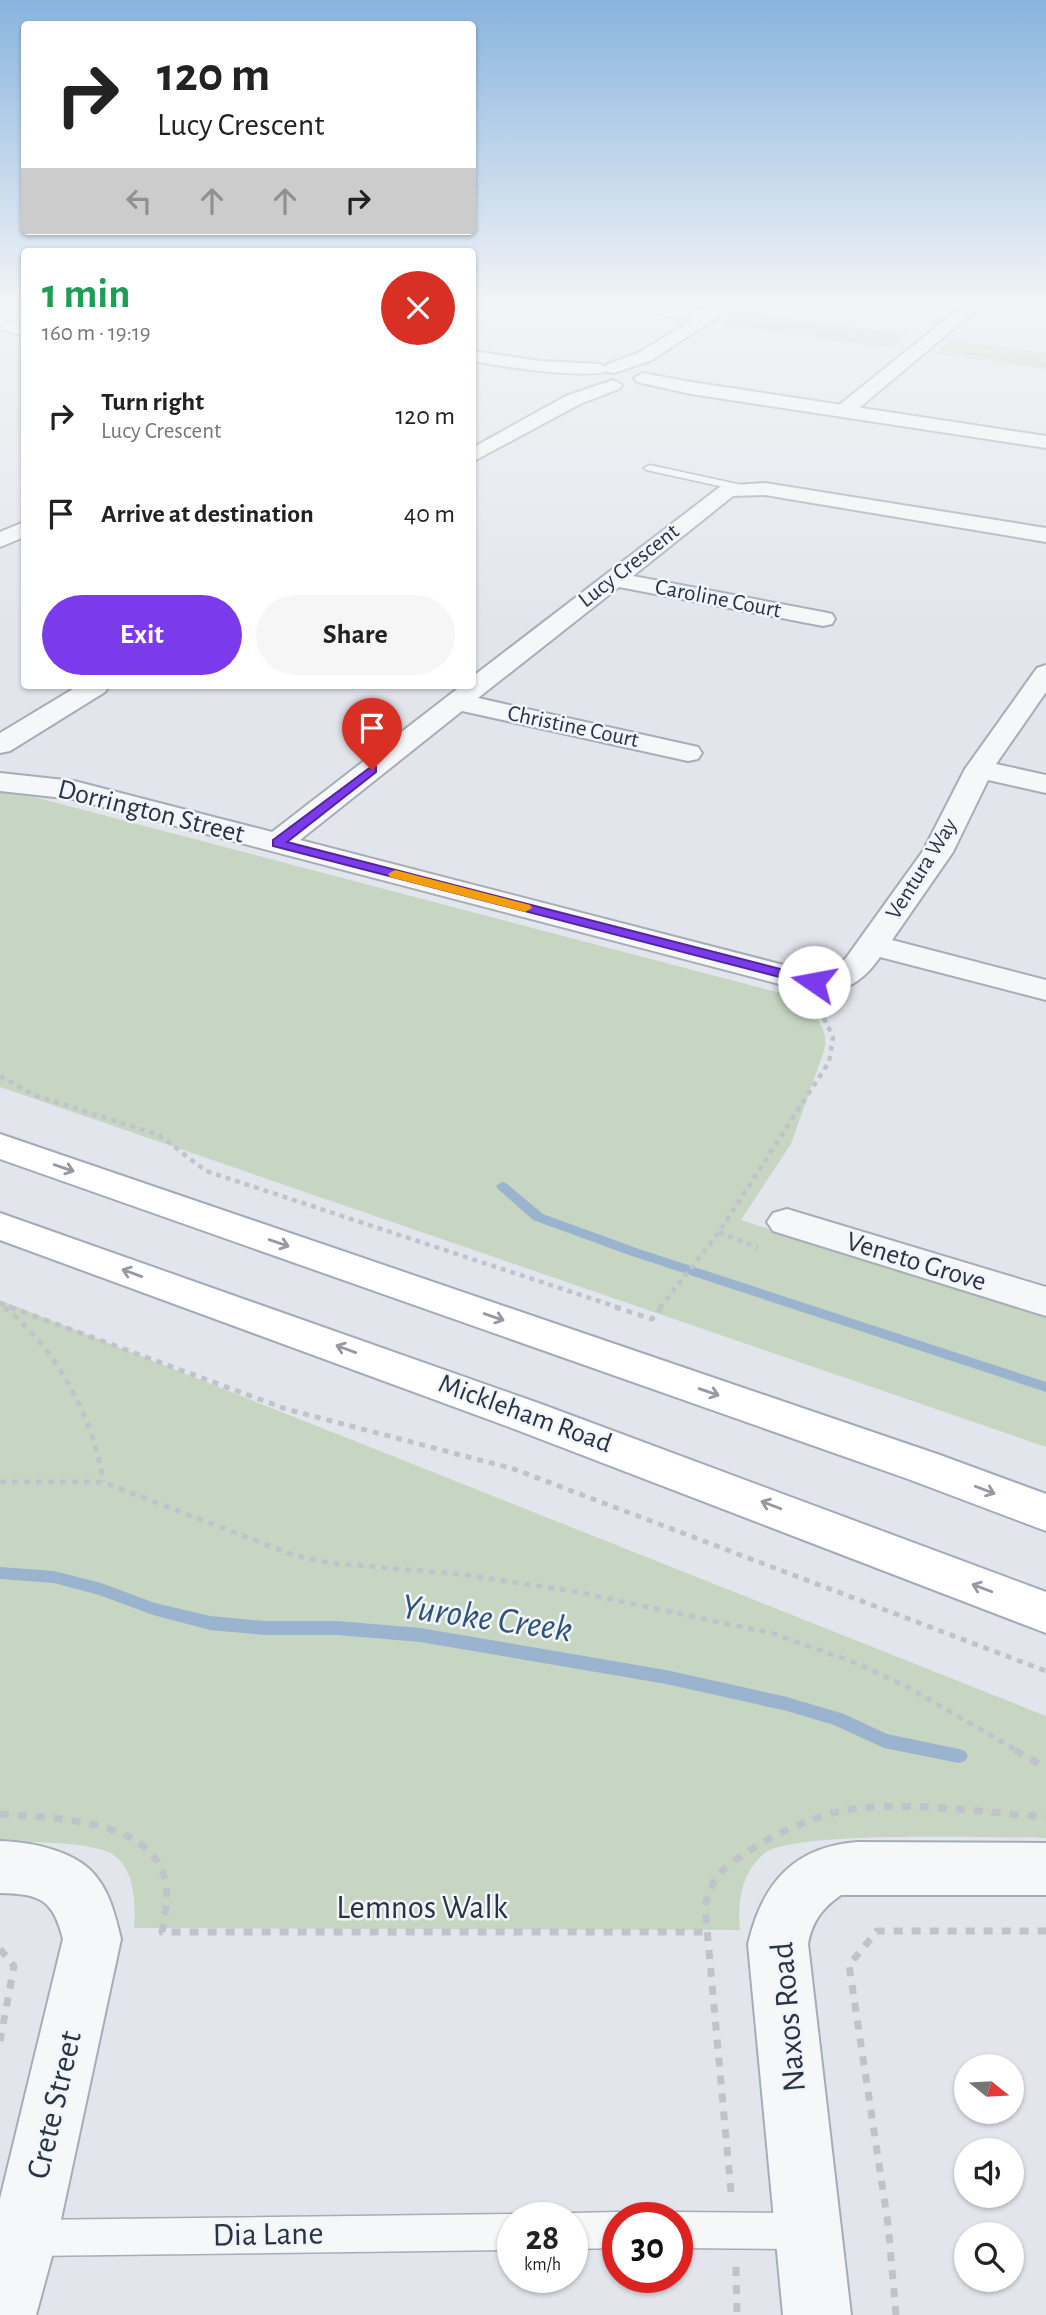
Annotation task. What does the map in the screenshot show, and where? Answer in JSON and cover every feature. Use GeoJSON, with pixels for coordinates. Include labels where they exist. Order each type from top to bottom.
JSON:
{"type":"FeatureCollection","features":[{"type":"Feature","properties":{"kind":"main road"},"geometry":{"type":"LineString","coordinates":[[0,1146],[924,1466],[1046,1513]]}},
{"type":"Feature","properties":{"kind":"main road","name":"Mickleham Road"},"geometry":{"type":"LineString","coordinates":[[0,1226],[411,1372],[754,1499],[1046,1613]]}},
{"type":"Feature","properties":{"kind":"street"},"geometry":{"type":"LineString","coordinates":[[476,454],[553,411]]}},
{"type":"Feature","properties":{"kind":"street"},"geometry":{"type":"LineString","coordinates":[[852,411],[1046,440]]}},
{"type":"Feature","properties":{"kind":"street"},"geometry":{"type":"LineString","coordinates":[[476,439],[496,442]]}},
{"type":"Feature","properties":{"kind":"street"},"geometry":{"type":"LineString","coordinates":[[743,488],[1046,535]]}},
{"type":"Feature","properties":{"kind":"street","name":"Lucy Crescent"},"geometry":{"type":"LineString","coordinates":[[476,688],[723,492],[743,488]]}},
{"type":"Feature","properties":{"kind":"street"},"geometry":{"type":"LineString","coordinates":[[0,540],[21,530]]}},
{"type":"Feature","properties":{"kind":"street","name":"Caroline Court"},"geometry":{"type":"LineString","coordinates":[[613,579],[823,619]]}},
{"type":"Feature","properties":{"kind":"street","name":"Ventura Way"},"geometry":{"type":"LineString","coordinates":[[789,977],[814,982],[843,978],[852,972],[948,834],[979,769],[1046,673]]}},
{"type":"Feature","properties":{"kind":"street"},"geometry":{"type":"LineString","coordinates":[[0,745],[91,689]]}},
{"type":"Feature","properties":{"kind":"street","name":"Lucy Crescent"},"geometry":{"type":"LineString","coordinates":[[277,843],[474,689]]}},
{"type":"Feature","properties":{"kind":"street","name":"Christine Court"},"geometry":{"type":"LineString","coordinates":[[458,702],[688,753]]}},
{"type":"Feature","properties":{"kind":"street"},"geometry":{"type":"LineString","coordinates":[[979,769],[1046,784]]}},
{"type":"Feature","properties":{"kind":"street","name":"Dorrington Street"},"geometry":{"type":"LineString","coordinates":[[0,782],[74,790],[789,977]]}},
{"type":"Feature","properties":{"kind":"street"},"geometry":{"type":"LineString","coordinates":[[873,945],[1046,990]]}},
{"type":"Feature","properties":{"kind":"street","name":"Veneto Grove"},"geometry":{"type":"LineString","coordinates":[[787,1222],[1046,1302]]}},
{"type":"Feature","properties":{"kind":"street","name":"Crete Street"},"geometry":{"type":"LineString","coordinates":[[0,1867],[15,1867],[40,1873],[62,1882],[76,1894],[85,1911],[92,1939],[24,2238],[2,2315]]}},
{"type":"Feature","properties":{"kind":"street","name":"Naxos Road"},"geometry":{"type":"LineString","coordinates":[[817,2315],[778,1944],[782,1920],[795,1900],[812,1883],[830,1871],[857,1868],[1046,1869]]}},
{"type":"Feature","properties":{"kind":"lane"},"geometry":{"type":"LineString","coordinates":[[650,468],[743,488]]}},
{"type":"Feature","properties":{"kind":"lane"},"geometry":{"type":"LineString","coordinates":[[693,2230],[810,2232]]}},
{"type":"Feature","properties":{"kind":"lane","name":"Dia Lane"},"geometry":{"type":"LineString","coordinates":[[24,2238],[497,2232]]}},
{"type":"Feature","properties":{"kind":"path"},"geometry":{"type":"LineString","coordinates":[[0,1076],[34,1095],[159,1135],[206,1171],[652,1319],[719,1232],[829,1062],[835,1037],[832,1027],[814,1006]]}},
{"type":"Feature","properties":{"kind":"path"},"geometry":{"type":"LineString","coordinates":[[0,1304],[46,1346],[62,1369],[101,1463],[103,1482]]}},
{"type":"Feature","properties":{"kind":"path"},"geometry":{"type":"LineString","coordinates":[[0,1304],[286,1409],[514,1469],[1046,1671]]}},
{"type":"Feature","properties":{"kind":"path"},"geometry":{"type":"LineString","coordinates":[[0,1482],[103,1482],[293,1555],[330,1563],[459,1574],[572,1591],[771,1633],[856,1663],[911,1689],[963,1722],[1046,1768]]}},
{"type":"Feature","properties":{"kind":"path","name":"Lemnos Walk"},"geometry":{"type":"LineString","coordinates":[[0,1814],[105,1826],[130,1835],[149,1849],[164,1875],[167,1907],[162,1932],[708,1932],[735,2229]]}},
{"type":"Feature","properties":{"kind":"path"},"geometry":{"type":"LineString","coordinates":[[896,2315],[888,2224],[849,1965],[877,1931],[1046,1931]]}},
{"type":"Feature","properties":{"kind":"path"},"geometry":{"type":"LineString","coordinates":[[0,1949],[14,1966],[0,2041]]}},
{"type":"Feature","properties":{"kind":"path"},"geometry":{"type":"LineString","coordinates":[[735,2229],[737,2315]]}},
{"type":"Feature","properties":{"kind":"green space"},"geometry":{"type":"Polygon","coordinates":[[[0,788],[784,994],[792,999],[815,1016],[820,1024],[824,1032],[824,1051],[791,1144],[741,1220],[1046,1318],[1046,1447],[0,1087],[0,788]]]}},
{"type":"Feature","properties":{"kind":"green space"},"geometry":{"type":"Polygon","coordinates":[[[0,1300],[1046,1716],[1046,1838],[854,1838],[784,1846],[765,1853],[757,1860],[746,1878],[739,1909],[740,1930],[134,1928],[135,1909],[130,1878],[120,1860],[112,1854],[74,1844],[0,1842],[0,1300]]]}},
{"type":"Feature","properties":{"kind":"waterway"},"geometry":{"type":"LineString","coordinates":[[502,1186],[538,1217],[634,1252],[1046,1387]]}},
{"type":"Feature","properties":{"kind":"waterway","name":"Yuroke Creek"},"geometry":{"type":"LineString","coordinates":[[0,1573],[54,1577],[101,1589],[153,1609],[210,1623],[265,1628],[337,1628],[420,1635],[666,1677],[787,1704],[838,1719],[884,1741],[959,1756]]}},
{"type":"Feature","properties":{"kind":"slow traffic"},"geometry":{"type":"LineString","coordinates":[[395,874],[525,908]]}},
{"type":"Feature","properties":{"kind":"route"},"geometry":{"type":"LineString","coordinates":[[372,770],[277,843],[814,982]]}}]}
